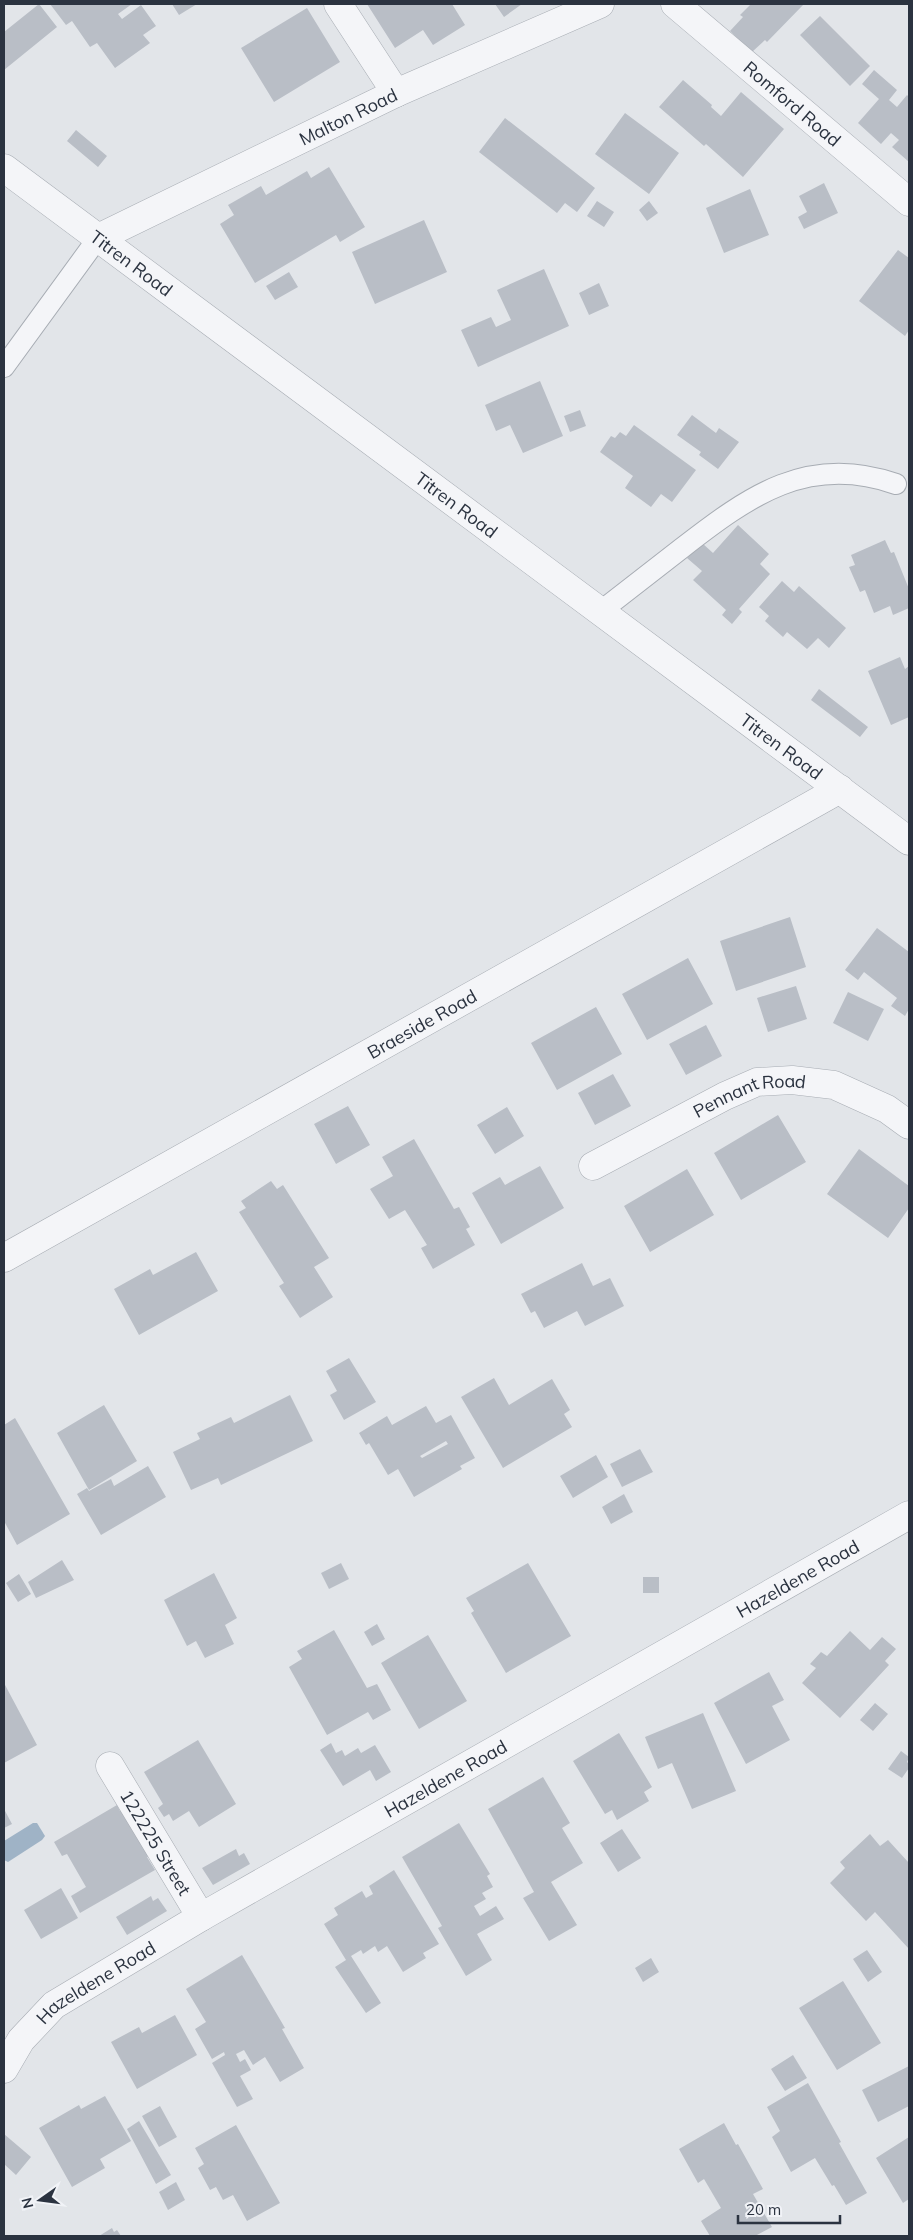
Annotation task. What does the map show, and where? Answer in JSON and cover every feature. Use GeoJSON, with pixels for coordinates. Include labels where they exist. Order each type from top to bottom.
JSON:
{"type":"FeatureCollection","features":[{"type":"Feature","properties":{"kind":"street"},"geometry":{"type":"LineString","coordinates":[[338,4],[396,94]]}},
{"type":"Feature","properties":{"kind":"street","name":"Romford Road"},"geometry":{"type":"LineString","coordinates":[[675,4],[908,198]]}},
{"type":"Feature","properties":{"kind":"street","name":"Malton Road"},"geometry":{"type":"LineString","coordinates":[[98,238],[396,94],[593,5]]}},
{"type":"Feature","properties":{"kind":"street","name":"Titren Road"},"geometry":{"type":"LineString","coordinates":[[4,168],[909,841]]}},
{"type":"Feature","properties":{"kind":"street","name":"Braeside Road"},"geometry":{"type":"LineString","coordinates":[[4,1258],[840,789]]}},
{"type":"Feature","properties":{"kind":"street","name":"Pennant Road"},"geometry":{"type":"LineString","coordinates":[[593,1166],[725,1096],[757,1082],[792,1080],[834,1085],[887,1109],[909,1125]]}},
{"type":"Feature","properties":{"kind":"street","name":"Hazeldene Road"},"geometry":{"type":"LineString","coordinates":[[4,2069],[21,2040],[54,2005],[201,1917],[909,1515]]}},
{"type":"Feature","properties":{"kind":"street","name":"122225 Street"},"geometry":{"type":"LineString","coordinates":[[110,1766],[201,1917]]}},
{"type":"Feature","properties":{"kind":"lane"},"geometry":{"type":"LineString","coordinates":[[4,367],[98,238]]}},
{"type":"Feature","properties":{"kind":"lane"},"geometry":{"type":"LineString","coordinates":[[601,611],[721,517],[760,494],[812,475],[831,473],[874,476],[896,484]]}},
{"type":"Feature","properties":{"kind":"water"},"geometry":{"type":"Polygon","coordinates":[[[33,1823],[37,1823],[45,1836],[42,1840],[8,1862],[4,1860],[4,1841],[33,1823]]]}},
{"type":"Feature","properties":{"kind":"building"},"geometry":{"type":"Polygon","coordinates":[[[39,4],[57,27],[4,70],[4,32],[39,4]]]}},
{"type":"Feature","properties":{"kind":"building"},"geometry":{"type":"Polygon","coordinates":[[[50,4],[132,4],[118,14],[122,19],[141,5],[156,26],[143,35],[150,43],[115,68],[97,43],[90,47],[72,21],[66,25],[50,4]]]}},
{"type":"Feature","properties":{"kind":"building"},"geometry":{"type":"Polygon","coordinates":[[[172,4],[197,4],[179,15],[172,4]]]}},
{"type":"Feature","properties":{"kind":"building"},"geometry":{"type":"Polygon","coordinates":[[[367,4],[452,4],[465,25],[433,45],[423,30],[395,48],[367,4]]]}},
{"type":"Feature","properties":{"kind":"building"},"geometry":{"type":"Polygon","coordinates":[[[495,4],[522,4],[504,17],[495,4]]]}},
{"type":"Feature","properties":{"kind":"building"},"geometry":{"type":"Polygon","coordinates":[[[751,4],[804,4],[767,42],[765,40],[752,52],[730,31],[743,17],[740,15],[751,4]]]}},
{"type":"Feature","properties":{"kind":"building"},"geometry":{"type":"Polygon","coordinates":[[[307,8],[340,62],[274,102],[241,48],[307,8]]]}},
{"type":"Feature","properties":{"kind":"building"},"geometry":{"type":"Polygon","coordinates":[[[820,16],[870,66],[850,86],[800,35],[820,16]]]}},
{"type":"Feature","properties":{"kind":"building"},"geometry":{"type":"Polygon","coordinates":[[[874,70],[897,90],[889,100],[897,107],[907,95],[909,97],[909,162],[892,147],[899,140],[891,133],[881,144],[858,123],[879,99],[862,84],[874,70]]]}},
{"type":"Feature","properties":{"kind":"building"},"geometry":{"type":"Polygon","coordinates":[[[683,80],[712,105],[711,107],[721,116],[741,92],[784,129],[743,177],[706,144],[704,146],[659,107],[683,80]]]}},
{"type":"Feature","properties":{"kind":"building"},"geometry":{"type":"Polygon","coordinates":[[[625,113],[679,153],[649,194],[595,154],[625,113]]]}},
{"type":"Feature","properties":{"kind":"building"},"geometry":{"type":"Polygon","coordinates":[[[505,118],[595,188],[577,212],[565,203],[557,213],[479,152],[505,118]]]}},
{"type":"Feature","properties":{"kind":"building"},"geometry":{"type":"Polygon","coordinates":[[[76,130],[107,156],[98,167],[67,141],[76,130]]]}},
{"type":"Feature","properties":{"kind":"building"},"geometry":{"type":"Polygon","coordinates":[[[329,167],[365,227],[340,242],[336,235],[255,283],[220,224],[234,215],[228,205],[261,186],[266,195],[307,171],[311,178],[329,167]]]}},
{"type":"Feature","properties":{"kind":"building"},"geometry":{"type":"Polygon","coordinates":[[[824,183],[838,213],[804,229],[798,217],[807,212],[799,196],[824,183]]]}},
{"type":"Feature","properties":{"kind":"building"},"geometry":{"type":"Polygon","coordinates":[[[750,189],[769,235],[724,253],[706,208],[750,189]]]}},
{"type":"Feature","properties":{"kind":"building"},"geometry":{"type":"Polygon","coordinates":[[[597,201],[614,212],[604,227],[587,216],[597,201]]]}},
{"type":"Feature","properties":{"kind":"building"},"geometry":{"type":"Polygon","coordinates":[[[649,201],[658,213],[647,221],[639,210],[649,201]]]}},
{"type":"Feature","properties":{"kind":"building"},"geometry":{"type":"Polygon","coordinates":[[[424,220],[447,272],[375,304],[352,252],[424,220]]]}},
{"type":"Feature","properties":{"kind":"building"},"geometry":{"type":"Polygon","coordinates":[[[898,250],[909,258],[909,330],[905,336],[859,301],[898,250]]]}},
{"type":"Feature","properties":{"kind":"building"},"geometry":{"type":"Polygon","coordinates":[[[544,269],[569,326],[478,367],[461,330],[491,317],[496,327],[511,320],[497,290],[544,269]]]}},
{"type":"Feature","properties":{"kind":"building"},"geometry":{"type":"Polygon","coordinates":[[[289,272],[298,287],[275,300],[266,286],[289,272]]]}},
{"type":"Feature","properties":{"kind":"building"},"geometry":{"type":"Polygon","coordinates":[[[599,283],[609,306],[589,315],[579,293],[599,283]]]}},
{"type":"Feature","properties":{"kind":"building"},"geometry":{"type":"Polygon","coordinates":[[[540,381],[563,436],[523,453],[510,425],[496,431],[485,405],[540,381]]]}},
{"type":"Feature","properties":{"kind":"building"},"geometry":{"type":"Polygon","coordinates":[[[580,410],[586,426],[570,432],[564,416],[580,410]]]}},
{"type":"Feature","properties":{"kind":"building"},"geometry":{"type":"Polygon","coordinates":[[[692,415],[716,433],[719,428],[739,442],[718,469],[699,455],[701,452],[677,435],[692,415]]]}},
{"type":"Feature","properties":{"kind":"building"},"geometry":{"type":"Polygon","coordinates":[[[634,425],[696,470],[672,502],[661,494],[651,507],[625,488],[633,476],[600,452],[611,436],[615,438],[620,432],[626,436],[634,425]]]}},
{"type":"Feature","properties":{"kind":"building"},"geometry":{"type":"Polygon","coordinates":[[[738,525],[769,554],[760,564],[770,574],[739,609],[742,612],[732,624],[722,615],[726,610],[693,580],[702,571],[687,558],[702,543],[713,553],[738,525]]]}},
{"type":"Feature","properties":{"kind":"building"},"geometry":{"type":"Polygon","coordinates":[[[885,540],[891,553],[894,552],[909,589],[909,608],[893,615],[890,606],[874,613],[865,590],[860,592],[849,567],[855,565],[851,555],[885,540]]]}},
{"type":"Feature","properties":{"kind":"building"},"geometry":{"type":"Polygon","coordinates":[[[782,581],[794,592],[799,586],[846,628],[829,648],[818,638],[807,649],[787,632],[783,637],[765,621],[769,616],[759,607],[782,581]]]}},
{"type":"Feature","properties":{"kind":"building"},"geometry":{"type":"Polygon","coordinates":[[[900,657],[905,669],[909,666],[909,717],[891,725],[868,671],[900,657]]]}},
{"type":"Feature","properties":{"kind":"building"},"geometry":{"type":"Polygon","coordinates":[[[819,689],[868,727],[860,737],[811,700],[819,689]]]}},
{"type":"Feature","properties":{"kind":"building"},"geometry":{"type":"Polygon","coordinates":[[[790,917],[806,967],[736,991],[720,941],[790,917]]]}},
{"type":"Feature","properties":{"kind":"building"},"geometry":{"type":"Polygon","coordinates":[[[877,928],[909,952],[909,1009],[905,1016],[891,1006],[897,998],[864,972],[858,980],[845,970],[877,928]]]}},
{"type":"Feature","properties":{"kind":"building"},"geometry":{"type":"Polygon","coordinates":[[[688,958],[713,1004],[647,1040],[622,994],[688,958]]]}},
{"type":"Feature","properties":{"kind":"building"},"geometry":{"type":"Polygon","coordinates":[[[796,986],[807,1019],[768,1032],[757,998],[796,986]]]}},
{"type":"Feature","properties":{"kind":"building"},"geometry":{"type":"Polygon","coordinates":[[[848,992],[884,1009],[868,1041],[833,1023],[848,992]]]}},
{"type":"Feature","properties":{"kind":"building"},"geometry":{"type":"Polygon","coordinates":[[[596,1007],[622,1054],[557,1090],[531,1043],[596,1007]]]}},
{"type":"Feature","properties":{"kind":"building"},"geometry":{"type":"Polygon","coordinates":[[[706,1025],[722,1056],[686,1075],[669,1044],[706,1025]]]}},
{"type":"Feature","properties":{"kind":"building"},"geometry":{"type":"Polygon","coordinates":[[[613,1074],[631,1106],[595,1125],[578,1093],[613,1074]]]}},
{"type":"Feature","properties":{"kind":"building"},"geometry":{"type":"Polygon","coordinates":[[[348,1106],[370,1145],[336,1164],[314,1124],[348,1106]]]}},
{"type":"Feature","properties":{"kind":"building"},"geometry":{"type":"Polygon","coordinates":[[[507,1107],[524,1136],[495,1154],[477,1125],[507,1107]]]}},
{"type":"Feature","properties":{"kind":"building"},"geometry":{"type":"Polygon","coordinates":[[[778,1115],[806,1162],[741,1200],[714,1153],[778,1115]]]}},
{"type":"Feature","properties":{"kind":"building"},"geometry":{"type":"Polygon","coordinates":[[[414,1139],[454,1209],[459,1207],[470,1227],[466,1229],[475,1245],[433,1269],[421,1248],[427,1245],[405,1210],[389,1219],[370,1189],[393,1176],[382,1157],[414,1139]]]}},
{"type":"Feature","properties":{"kind":"building"},"geometry":{"type":"Polygon","coordinates":[[[859,1149],[909,1186],[909,1208],[888,1238],[827,1194],[859,1149]]]}},
{"type":"Feature","properties":{"kind":"building"},"geometry":{"type":"Polygon","coordinates":[[[540,1166],[564,1208],[501,1244],[472,1193],[500,1177],[505,1185],[540,1166]]]}},
{"type":"Feature","properties":{"kind":"building"},"geometry":{"type":"Polygon","coordinates":[[[687,1169],[714,1215],[650,1252],[624,1206],[687,1169]]]}},
{"type":"Feature","properties":{"kind":"building"},"geometry":{"type":"Polygon","coordinates":[[[271,1181],[277,1189],[283,1185],[329,1258],[314,1267],[333,1297],[300,1318],[279,1286],[284,1283],[239,1212],[246,1208],[241,1201],[271,1181]]]}},
{"type":"Feature","properties":{"kind":"building"},"geometry":{"type":"Polygon","coordinates":[[[196,1252],[218,1291],[139,1335],[114,1289],[150,1269],[153,1275],[196,1252]]]}},
{"type":"Feature","properties":{"kind":"building"},"geometry":{"type":"Polygon","coordinates":[[[582,1263],[593,1286],[610,1278],[624,1306],[585,1326],[577,1311],[544,1328],[535,1311],[531,1313],[521,1294],[582,1263]]]}},
{"type":"Feature","properties":{"kind":"building"},"geometry":{"type":"Polygon","coordinates":[[[349,1358],[376,1402],[344,1420],[330,1395],[337,1391],[326,1371],[349,1358]]]}},
{"type":"Feature","properties":{"kind":"building"},"geometry":{"type":"Polygon","coordinates":[[[494,1378],[509,1405],[552,1379],[570,1410],[564,1414],[572,1427],[503,1468],[461,1397],[494,1378]]]}},
{"type":"Feature","properties":{"kind":"building"},"geometry":{"type":"Polygon","coordinates":[[[290,1395],[313,1441],[221,1485],[218,1478],[191,1490],[173,1452],[200,1439],[197,1433],[231,1417],[234,1423],[290,1395]]]}},
{"type":"Feature","properties":{"kind":"building"},"geometry":{"type":"Polygon","coordinates":[[[104,1405],[137,1461],[89,1490],[57,1433],[104,1405]]]}},
{"type":"Feature","properties":{"kind":"building"},"geometry":{"type":"Polygon","coordinates":[[[426,1406],[436,1423],[451,1415],[475,1458],[460,1466],[462,1469],[414,1497],[398,1469],[388,1475],[369,1443],[366,1445],[359,1433],[387,1416],[392,1425],[426,1406]],[[446,1441],[420,1456],[422,1458],[448,1444],[446,1441]]]}},
{"type":"Feature","properties":{"kind":"building"},"geometry":{"type":"Polygon","coordinates":[[[15,1418],[70,1514],[17,1545],[4,1521],[4,1425],[15,1418]]]}},
{"type":"Feature","properties":{"kind":"building"},"geometry":{"type":"Polygon","coordinates":[[[640,1449],[653,1472],[622,1487],[610,1464],[640,1449]]]}},
{"type":"Feature","properties":{"kind":"building"},"geometry":{"type":"Polygon","coordinates":[[[596,1455],[608,1477],[573,1498],[560,1476],[596,1455]]]}},
{"type":"Feature","properties":{"kind":"building"},"geometry":{"type":"Polygon","coordinates":[[[148,1466],[166,1497],[101,1535],[77,1494],[87,1488],[89,1491],[111,1479],[114,1486],[148,1466]]]}},
{"type":"Feature","properties":{"kind":"building"},"geometry":{"type":"Polygon","coordinates":[[[624,1494],[633,1512],[611,1524],[602,1507],[624,1494]]]}},
{"type":"Feature","properties":{"kind":"building"},"geometry":{"type":"Polygon","coordinates":[[[62,1560],[74,1580],[36,1598],[28,1582],[62,1560]]]}},
{"type":"Feature","properties":{"kind":"building"},"geometry":{"type":"Polygon","coordinates":[[[341,1563],[349,1579],[329,1589],[321,1573],[341,1563]]]}},
{"type":"Feature","properties":{"kind":"building"},"geometry":{"type":"Polygon","coordinates":[[[528,1563],[571,1636],[506,1673],[471,1613],[474,1611],[466,1598],[528,1563]]]}},
{"type":"Feature","properties":{"kind":"building"},"geometry":{"type":"Polygon","coordinates":[[[214,1573],[237,1618],[225,1625],[234,1644],[205,1658],[196,1641],[187,1646],[164,1600],[214,1573]]]}},
{"type":"Feature","properties":{"kind":"building"},"geometry":{"type":"Polygon","coordinates":[[[19,1574],[31,1594],[18,1602],[6,1583],[19,1574]]]}},
{"type":"Feature","properties":{"kind":"building"},"geometry":{"type":"Polygon","coordinates":[[[643,1577],[659,1577],[659,1593],[643,1593],[643,1577]]]}},
{"type":"Feature","properties":{"kind":"building"},"geometry":{"type":"Polygon","coordinates":[[[377,1624],[385,1639],[372,1646],[364,1632],[377,1624]]]}},
{"type":"Feature","properties":{"kind":"building"},"geometry":{"type":"Polygon","coordinates":[[[334,1630],[367,1688],[377,1684],[391,1710],[373,1720],[368,1712],[327,1735],[289,1667],[302,1659],[297,1651],[334,1630]]]}},
{"type":"Feature","properties":{"kind":"building"},"geometry":{"type":"Polygon","coordinates":[[[850,1631],[870,1650],[882,1637],[896,1649],[885,1661],[889,1665],[840,1718],[802,1683],[816,1668],[810,1664],[821,1652],[827,1656],[850,1631]]]}},
{"type":"Feature","properties":{"kind":"building"},"geometry":{"type":"Polygon","coordinates":[[[428,1635],[467,1701],[419,1729],[381,1663],[428,1635]]]}},
{"type":"Feature","properties":{"kind":"building"},"geometry":{"type":"Polygon","coordinates":[[[769,1672],[784,1700],[772,1706],[790,1740],[746,1764],[714,1703],[769,1672]]]}},
{"type":"Feature","properties":{"kind":"building"},"geometry":{"type":"Polygon","coordinates":[[[4,1683],[37,1745],[4,1763],[4,1683]]]}},
{"type":"Feature","properties":{"kind":"building"},"geometry":{"type":"Polygon","coordinates":[[[875,1703],[888,1714],[873,1731],[860,1720],[875,1703]]]}},
{"type":"Feature","properties":{"kind":"building"},"geometry":{"type":"Polygon","coordinates":[[[703,1713],[736,1791],[692,1809],[672,1763],[658,1769],[645,1737],[703,1713]]]}},
{"type":"Feature","properties":{"kind":"building"},"geometry":{"type":"Polygon","coordinates":[[[619,1733],[652,1787],[644,1792],[649,1801],[617,1820],[612,1810],[605,1814],[573,1761],[619,1733]]]}},
{"type":"Feature","properties":{"kind":"building"},"geometry":{"type":"Polygon","coordinates":[[[198,1740],[236,1804],[199,1827],[189,1811],[173,1821],[169,1814],[164,1817],[158,1808],[163,1804],[144,1772],[198,1740]]]}},
{"type":"Feature","properties":{"kind":"building"},"geometry":{"type":"Polygon","coordinates":[[[331,1743],[336,1753],[342,1750],[345,1756],[358,1748],[361,1753],[375,1745],[391,1772],[376,1781],[370,1770],[343,1786],[320,1750],[331,1743]]]}},
{"type":"Feature","properties":{"kind":"building"},"geometry":{"type":"Polygon","coordinates":[[[901,1751],[909,1757],[907,1762],[909,1768],[902,1778],[888,1769],[901,1751]]]}},
{"type":"Feature","properties":{"kind":"building"},"geometry":{"type":"Polygon","coordinates":[[[543,1777],[570,1823],[562,1828],[583,1863],[551,1882],[577,1925],[549,1941],[523,1898],[534,1892],[488,1809],[543,1777]]]}},
{"type":"Feature","properties":{"kind":"building"},"geometry":{"type":"Polygon","coordinates":[[[117,1805],[120,1811],[122,1810],[149,1856],[147,1857],[155,1870],[80,1913],[71,1896],[86,1887],[67,1854],[62,1856],[54,1842],[117,1805]]]}},
{"type":"Feature","properties":{"kind":"building"},"geometry":{"type":"Polygon","coordinates":[[[4,1809],[12,1824],[4,1828],[4,1809]]]}},
{"type":"Feature","properties":{"kind":"building"},"geometry":{"type":"Polygon","coordinates":[[[459,1823],[490,1874],[487,1876],[493,1887],[482,1893],[486,1899],[474,1906],[480,1916],[496,1906],[504,1919],[477,1934],[492,1960],[466,1976],[438,1928],[442,1926],[402,1857],[459,1823]]]}},
{"type":"Feature","properties":{"kind":"building"},"geometry":{"type":"Polygon","coordinates":[[[622,1829],[641,1858],[618,1872],[600,1843],[622,1829]]]}},
{"type":"Feature","properties":{"kind":"building"},"geometry":{"type":"Polygon","coordinates":[[[870,1834],[880,1846],[888,1840],[909,1863],[909,1949],[875,1912],[866,1921],[830,1883],[845,1868],[840,1862],[870,1834]]]}},
{"type":"Feature","properties":{"kind":"building"},"geometry":{"type":"Polygon","coordinates":[[[236,1849],[239,1856],[244,1853],[250,1864],[213,1885],[202,1868],[236,1849]]]}},
{"type":"Feature","properties":{"kind":"building"},"geometry":{"type":"Polygon","coordinates":[[[394,1870],[439,1944],[423,1953],[426,1958],[403,1972],[387,1946],[378,1952],[375,1946],[363,1954],[361,1950],[351,1956],[381,2003],[366,2013],[335,1967],[346,1960],[324,1924],[338,1915],[334,1908],[362,1891],[366,1898],[373,1894],[369,1886],[394,1870]]]}},
{"type":"Feature","properties":{"kind":"building"},"geometry":{"type":"Polygon","coordinates":[[[61,1888],[78,1918],[41,1939],[24,1910],[61,1888]]]}},
{"type":"Feature","properties":{"kind":"building"},"geometry":{"type":"Polygon","coordinates":[[[151,1896],[153,1901],[158,1898],[167,1911],[127,1935],[116,1917],[151,1896]]]}},
{"type":"Feature","properties":{"kind":"building"},"geometry":{"type":"Polygon","coordinates":[[[867,1950],[882,1972],[868,1982],[853,1959],[867,1950]]]}},
{"type":"Feature","properties":{"kind":"building"},"geometry":{"type":"Polygon","coordinates":[[[242,1955],[285,2028],[282,2029],[304,2068],[280,2082],[265,2057],[253,2065],[244,2050],[236,2054],[240,2062],[245,2059],[251,2070],[240,2076],[253,2099],[237,2107],[212,2063],[225,2055],[224,2052],[212,2059],[195,2029],[206,2022],[186,1989],[242,1955]]]}},
{"type":"Feature","properties":{"kind":"building"},"geometry":{"type":"Polygon","coordinates":[[[651,1958],[659,1972],[643,1982],[635,1968],[651,1958]]]}},
{"type":"Feature","properties":{"kind":"building"},"geometry":{"type":"Polygon","coordinates":[[[843,1981],[881,2043],[837,2070],[799,2008],[843,1981]]]}},
{"type":"Feature","properties":{"kind":"building"},"geometry":{"type":"Polygon","coordinates":[[[175,2015],[197,2055],[137,2089],[111,2042],[139,2027],[142,2033],[175,2015]]]}},
{"type":"Feature","properties":{"kind":"building"},"geometry":{"type":"Polygon","coordinates":[[[793,2055],[807,2078],[785,2091],[771,2069],[793,2055]]]}},
{"type":"Feature","properties":{"kind":"building"},"geometry":{"type":"Polygon","coordinates":[[[909,2066],[909,2106],[878,2122],[862,2090],[909,2066]]]}},
{"type":"Feature","properties":{"kind":"building"},"geometry":{"type":"Polygon","coordinates":[[[808,2083],[867,2193],[846,2205],[815,2158],[791,2172],[772,2137],[780,2131],[767,2107],[808,2083]]]}},
{"type":"Feature","properties":{"kind":"building"},"geometry":{"type":"Polygon","coordinates":[[[105,2096],[131,2141],[100,2159],[105,2168],[72,2187],[39,2128],[79,2105],[81,2109],[105,2096]]]}},
{"type":"Feature","properties":{"kind":"building"},"geometry":{"type":"Polygon","coordinates":[[[160,2106],[177,2137],[159,2147],[142,2116],[160,2106]]]}},
{"type":"Feature","properties":{"kind":"building"},"geometry":{"type":"Polygon","coordinates":[[[139,2121],[171,2175],[156,2184],[127,2129],[139,2121]]]}},
{"type":"Feature","properties":{"kind":"building"},"geometry":{"type":"Polygon","coordinates":[[[724,2123],[763,2189],[753,2194],[772,2227],[755,2236],[710,2236],[701,2221],[721,2208],[704,2179],[698,2183],[679,2149],[724,2123]]]}},
{"type":"Feature","properties":{"kind":"building"},"geometry":{"type":"Polygon","coordinates":[[[236,2125],[280,2203],[247,2221],[233,2195],[223,2200],[216,2187],[210,2190],[198,2168],[204,2164],[195,2148],[236,2125]]]}},
{"type":"Feature","properties":{"kind":"building"},"geometry":{"type":"Polygon","coordinates":[[[4,2134],[31,2157],[16,2175],[4,2164],[4,2134]]]}},
{"type":"Feature","properties":{"kind":"building"},"geometry":{"type":"Polygon","coordinates":[[[909,2137],[909,2199],[903,2203],[876,2158],[909,2137]]]}},
{"type":"Feature","properties":{"kind":"building"},"geometry":{"type":"Polygon","coordinates":[[[176,2182],[185,2200],[168,2210],[159,2192],[176,2182]]]}},
{"type":"Feature","properties":{"kind":"building"},"geometry":{"type":"Polygon","coordinates":[[[112,2228],[114,2232],[117,2230],[121,2236],[99,2236],[112,2228]]]}}]}
